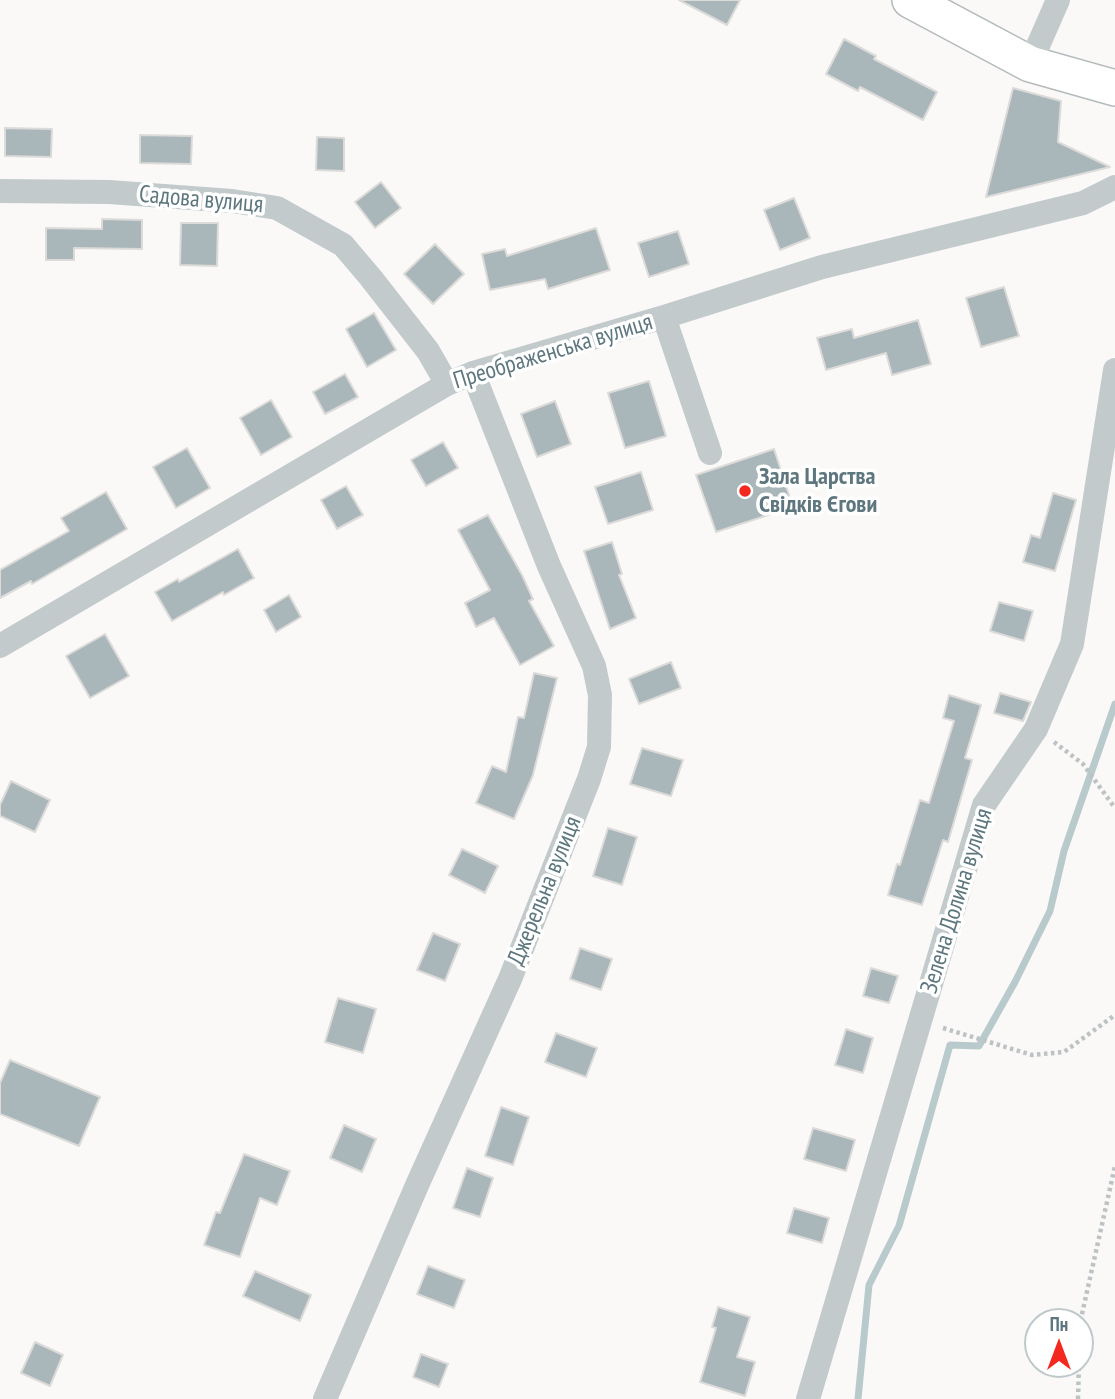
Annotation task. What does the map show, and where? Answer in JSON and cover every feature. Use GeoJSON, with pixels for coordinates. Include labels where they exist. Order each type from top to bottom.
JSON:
{"type":"FeatureCollection","features":[{"type":"Feature","properties":{"kind":"highway"},"geometry":{"type":"LineString","coordinates":[[917,2],[1030,64],[1115,88]]}},
{"type":"Feature","properties":{"kind":"street"},"geometry":{"type":"LineString","coordinates":[[1030,64],[1058,0]]}},
{"type":"Feature","properties":{"kind":"street","name":"Преображенська вулиця"},"geometry":{"type":"LineString","coordinates":[[0,646],[447,384],[473,373],[822,267],[1083,203],[1115,187]]}},
{"type":"Feature","properties":{"kind":"street","name":"Садова вулиця"},"geometry":{"type":"LineString","coordinates":[[0,191],[109,192],[232,201],[277,208],[343,245],[428,351],[447,384]]}},
{"type":"Feature","properties":{"kind":"street"},"geometry":{"type":"LineString","coordinates":[[664,317],[710,453]]}},
{"type":"Feature","properties":{"kind":"street","name":"Зелена Долина вулиця"},"geometry":{"type":"LineString","coordinates":[[808,1399],[984,804],[1036,729],[1072,644],[1115,370]]}},
{"type":"Feature","properties":{"kind":"street","name":"Джерельна вулиця"},"geometry":{"type":"LineString","coordinates":[[325,1399],[510,979],[589,779],[599,747],[600,695],[594,666],[549,566],[473,373]]}},
{"type":"Feature","properties":{"kind":"path"},"geometry":{"type":"LineString","coordinates":[[1036,729],[1083,764],[1115,808]]}},
{"type":"Feature","properties":{"kind":"path"},"geometry":{"type":"LineString","coordinates":[[967,1034],[1032,1055],[1064,1052],[1115,1015]]}},
{"type":"Feature","properties":{"kind":"path"},"geometry":{"type":"LineString","coordinates":[[1083,1308],[1115,1166]]}},
{"type":"Feature","properties":{"kind":"path"},"geometry":{"type":"LineString","coordinates":[[1078,1399],[1079,1378]]}},
{"type":"Feature","properties":{"kind":"building"},"geometry":{"type":"Polygon","coordinates":[[[679,0],[740,0],[727,25],[679,0]]]}},
{"type":"Feature","properties":{"kind":"building"},"geometry":{"type":"Polygon","coordinates":[[[844,39],[876,56],[874,59],[937,92],[923,120],[860,87],[858,91],[826,74],[844,39]]]}},
{"type":"Feature","properties":{"kind":"building"},"geometry":{"type":"Polygon","coordinates":[[[1013,88],[1061,101],[1058,142],[1110,167],[986,197],[1013,88]]]}},
{"type":"Feature","properties":{"kind":"building"},"geometry":{"type":"Polygon","coordinates":[[[5,128],[52,129],[51,157],[5,156],[5,128]]]}},
{"type":"Feature","properties":{"kind":"building"},"geometry":{"type":"Polygon","coordinates":[[[140,135],[192,136],[191,164],[140,163],[140,135]]]}},
{"type":"Feature","properties":{"kind":"building"},"geometry":{"type":"Polygon","coordinates":[[[317,137],[344,138],[344,171],[316,170],[317,137]]]}},
{"type":"Feature","properties":{"kind":"building"},"geometry":{"type":"Polygon","coordinates":[[[381,182],[401,208],[375,228],[355,202],[381,182]]]}},
{"type":"Feature","properties":{"kind":"building"},"geometry":{"type":"Polygon","coordinates":[[[794,198],[810,238],[780,250],[764,210],[794,198]]]}},
{"type":"Feature","properties":{"kind":"building"},"geometry":{"type":"Polygon","coordinates":[[[102,219],[142,220],[142,249],[74,248],[74,260],[46,260],[46,228],[102,229],[102,219]]]}},
{"type":"Feature","properties":{"kind":"building"},"geometry":{"type":"Polygon","coordinates":[[[181,223],[218,223],[217,266],[180,265],[181,223]]]}},
{"type":"Feature","properties":{"kind":"building"},"geometry":{"type":"Polygon","coordinates":[[[596,228],[610,270],[548,289],[545,279],[490,290],[482,254],[505,249],[507,256],[596,228]]]}},
{"type":"Feature","properties":{"kind":"building"},"geometry":{"type":"Polygon","coordinates":[[[678,231],[689,264],[649,277],[638,243],[678,231]]]}},
{"type":"Feature","properties":{"kind":"building"},"geometry":{"type":"Polygon","coordinates":[[[435,244],[464,274],[433,304],[404,274],[435,244]]]}},
{"type":"Feature","properties":{"kind":"building"},"geometry":{"type":"Polygon","coordinates":[[[1004,287],[1019,336],[981,347],[966,298],[1004,287]]]}},
{"type":"Feature","properties":{"kind":"building"},"geometry":{"type":"Polygon","coordinates":[[[374,313],[396,350],[367,367],[346,329],[374,313]]]}},
{"type":"Feature","properties":{"kind":"building"},"geometry":{"type":"Polygon","coordinates":[[[918,320],[931,364],[892,375],[886,353],[826,370],[817,338],[852,329],[854,338],[918,320]]]}},
{"type":"Feature","properties":{"kind":"building"},"geometry":{"type":"Polygon","coordinates":[[[345,374],[358,397],[325,414],[313,392],[345,374]]]}},
{"type":"Feature","properties":{"kind":"building"},"geometry":{"type":"Polygon","coordinates":[[[649,381],[666,436],[625,448],[608,393],[649,381]]]}},
{"type":"Feature","properties":{"kind":"building"},"geometry":{"type":"Polygon","coordinates":[[[271,400],[292,437],[261,455],[240,418],[271,400]]]}},
{"type":"Feature","properties":{"kind":"building"},"geometry":{"type":"Polygon","coordinates":[[[555,401],[571,444],[537,457],[521,414],[555,401]]]}},
{"type":"Feature","properties":{"kind":"building"},"geometry":{"type":"Polygon","coordinates":[[[443,442],[458,468],[426,486],[411,460],[443,442]]]}},
{"type":"Feature","properties":{"kind":"building"},"geometry":{"type":"Polygon","coordinates":[[[187,448],[210,488],[176,508],[153,467],[187,448]]]}},
{"type":"Feature","properties":{"kind":"building","name":"Зала Царства Свідків Єгови"},"geometry":{"type":"Polygon","coordinates":[[[774,449],[793,507],[716,532],[696,475],[774,449]]]}},
{"type":"Feature","properties":{"kind":"building"},"geometry":{"type":"Polygon","coordinates":[[[641,472],[653,510],[608,524],[595,487],[641,472]]]}},
{"type":"Feature","properties":{"kind":"building"},"geometry":{"type":"Polygon","coordinates":[[[346,486],[363,515],[337,529],[321,500],[346,486]]]}},
{"type":"Feature","properties":{"kind":"building"},"geometry":{"type":"Polygon","coordinates":[[[106,492],[127,529],[32,584],[31,581],[0,598],[0,570],[69,531],[61,518],[106,492]]]}},
{"type":"Feature","properties":{"kind":"building"},"geometry":{"type":"Polygon","coordinates":[[[1053,493],[1076,500],[1055,571],[1023,562],[1031,535],[1040,538],[1053,493]]]}},
{"type":"Feature","properties":{"kind":"building"},"geometry":{"type":"Polygon","coordinates":[[[488,515],[522,575],[533,599],[529,601],[554,646],[520,665],[494,618],[476,627],[465,603],[490,590],[458,530],[488,515]]]}},
{"type":"Feature","properties":{"kind":"building"},"geometry":{"type":"Polygon","coordinates":[[[612,542],[622,574],[619,575],[636,618],[610,629],[584,551],[612,542]]]}},
{"type":"Feature","properties":{"kind":"building"},"geometry":{"type":"Polygon","coordinates":[[[238,549],[254,578],[172,621],[155,592],[178,579],[179,582],[238,549]]]}},
{"type":"Feature","properties":{"kind":"building"},"geometry":{"type":"Polygon","coordinates":[[[289,595],[301,617],[276,632],[264,610],[289,595]]]}},
{"type":"Feature","properties":{"kind":"building"},"geometry":{"type":"Polygon","coordinates":[[[999,602],[1033,611],[1024,641],[990,631],[999,602]]]}},
{"type":"Feature","properties":{"kind":"building"},"geometry":{"type":"Polygon","coordinates":[[[105,634],[129,676],[90,698],[66,656],[105,634]]]}},
{"type":"Feature","properties":{"kind":"building"},"geometry":{"type":"Polygon","coordinates":[[[671,662],[681,688],[639,704],[629,679],[671,662]]]}},
{"type":"Feature","properties":{"kind":"building"},"geometry":{"type":"Polygon","coordinates":[[[534,673],[557,678],[533,775],[514,819],[476,803],[492,766],[506,772],[518,717],[524,718],[534,673]]]}},
{"type":"Feature","properties":{"kind":"building"},"geometry":{"type":"Polygon","coordinates":[[[1000,693],[1031,702],[1023,721],[994,713],[1000,693]]]}},
{"type":"Feature","properties":{"kind":"building"},"geometry":{"type":"Polygon","coordinates":[[[949,695],[981,705],[965,758],[972,760],[948,842],[943,840],[922,905],[888,895],[920,800],[929,803],[954,721],[943,718],[949,695]]]}},
{"type":"Feature","properties":{"kind":"building"},"geometry":{"type":"Polygon","coordinates":[[[642,748],[683,760],[671,796],[630,784],[642,748]]]}},
{"type":"Feature","properties":{"kind":"building"},"geometry":{"type":"Polygon","coordinates":[[[11,781],[50,800],[35,832],[0,816],[0,805],[11,781]]]}},
{"type":"Feature","properties":{"kind":"building"},"geometry":{"type":"Polygon","coordinates":[[[608,828],[637,837],[622,885],[593,876],[608,828]]]}},
{"type":"Feature","properties":{"kind":"building"},"geometry":{"type":"Polygon","coordinates":[[[462,849],[498,866],[485,893],[449,875],[462,849]]]}},
{"type":"Feature","properties":{"kind":"building"},"geometry":{"type":"Polygon","coordinates":[[[433,933],[460,944],[445,981],[417,970],[433,933]]]}},
{"type":"Feature","properties":{"kind":"building"},"geometry":{"type":"Polygon","coordinates":[[[580,948],[612,959],[601,990],[570,979],[580,948]]]}},
{"type":"Feature","properties":{"kind":"building"},"geometry":{"type":"Polygon","coordinates":[[[871,968],[898,976],[889,1003],[863,996],[871,968]]]}},
{"type":"Feature","properties":{"kind":"building"},"geometry":{"type":"Polygon","coordinates":[[[338,998],[376,1009],[363,1053],[325,1042],[338,998]]]}},
{"type":"Feature","properties":{"kind":"building"},"geometry":{"type":"Polygon","coordinates":[[[846,1029],[873,1038],[863,1073],[835,1065],[846,1029]]]}},
{"type":"Feature","properties":{"kind":"building"},"geometry":{"type":"Polygon","coordinates":[[[556,1033],[597,1048],[586,1077],[545,1062],[556,1033]]]}},
{"type":"Feature","properties":{"kind":"building"},"geometry":{"type":"Polygon","coordinates":[[[10,1060],[100,1097],[79,1146],[0,1114],[0,1083],[10,1060]]]}},
{"type":"Feature","properties":{"kind":"building"},"geometry":{"type":"Polygon","coordinates":[[[501,1107],[529,1117],[513,1165],[485,1156],[501,1107]]]}},
{"type":"Feature","properties":{"kind":"building"},"geometry":{"type":"Polygon","coordinates":[[[344,1125],[376,1139],[362,1172],[330,1158],[344,1125]]]}},
{"type":"Feature","properties":{"kind":"building"},"geometry":{"type":"Polygon","coordinates":[[[813,1128],[855,1140],[846,1171],[804,1159],[813,1128]]]}},
{"type":"Feature","properties":{"kind":"building"},"geometry":{"type":"Polygon","coordinates":[[[244,1154],[290,1171],[277,1205],[260,1198],[240,1257],[204,1245],[216,1212],[220,1213],[244,1154]]]}},
{"type":"Feature","properties":{"kind":"building"},"geometry":{"type":"Polygon","coordinates":[[[467,1168],[493,1178],[480,1217],[453,1208],[467,1168]]]}},
{"type":"Feature","properties":{"kind":"building"},"geometry":{"type":"Polygon","coordinates":[[[794,1208],[829,1218],[822,1243],[787,1233],[794,1208]]]}},
{"type":"Feature","properties":{"kind":"building"},"geometry":{"type":"Polygon","coordinates":[[[428,1266],[465,1280],[454,1308],[417,1294],[428,1266]]]}},
{"type":"Feature","properties":{"kind":"building"},"geometry":{"type":"Polygon","coordinates":[[[255,1271],[311,1295],[300,1321],[243,1296],[255,1271]]]}},
{"type":"Feature","properties":{"kind":"building"},"geometry":{"type":"Polygon","coordinates":[[[718,1307],[750,1317],[737,1357],[755,1362],[745,1396],[700,1382],[716,1328],[712,1327],[718,1307]]]}},
{"type":"Feature","properties":{"kind":"building"},"geometry":{"type":"Polygon","coordinates":[[[35,1342],[63,1355],[50,1386],[21,1373],[35,1342]]]}},
{"type":"Feature","properties":{"kind":"building"},"geometry":{"type":"Polygon","coordinates":[[[421,1354],[448,1364],[439,1387],[413,1377],[421,1354]]]}},
{"type":"Feature","properties":{"kind":"waterway"},"geometry":{"type":"LineString","coordinates":[[858,1399],[869,1285],[899,1226],[950,1045],[979,1046],[1050,911],[1064,851],[1115,704]]}},
{"type":"Feature","properties":{"kind":"place","name":"Зала Царства Свідків Єгови"},"geometry":{"type":"Point","coordinates":[745,491]}}]}
